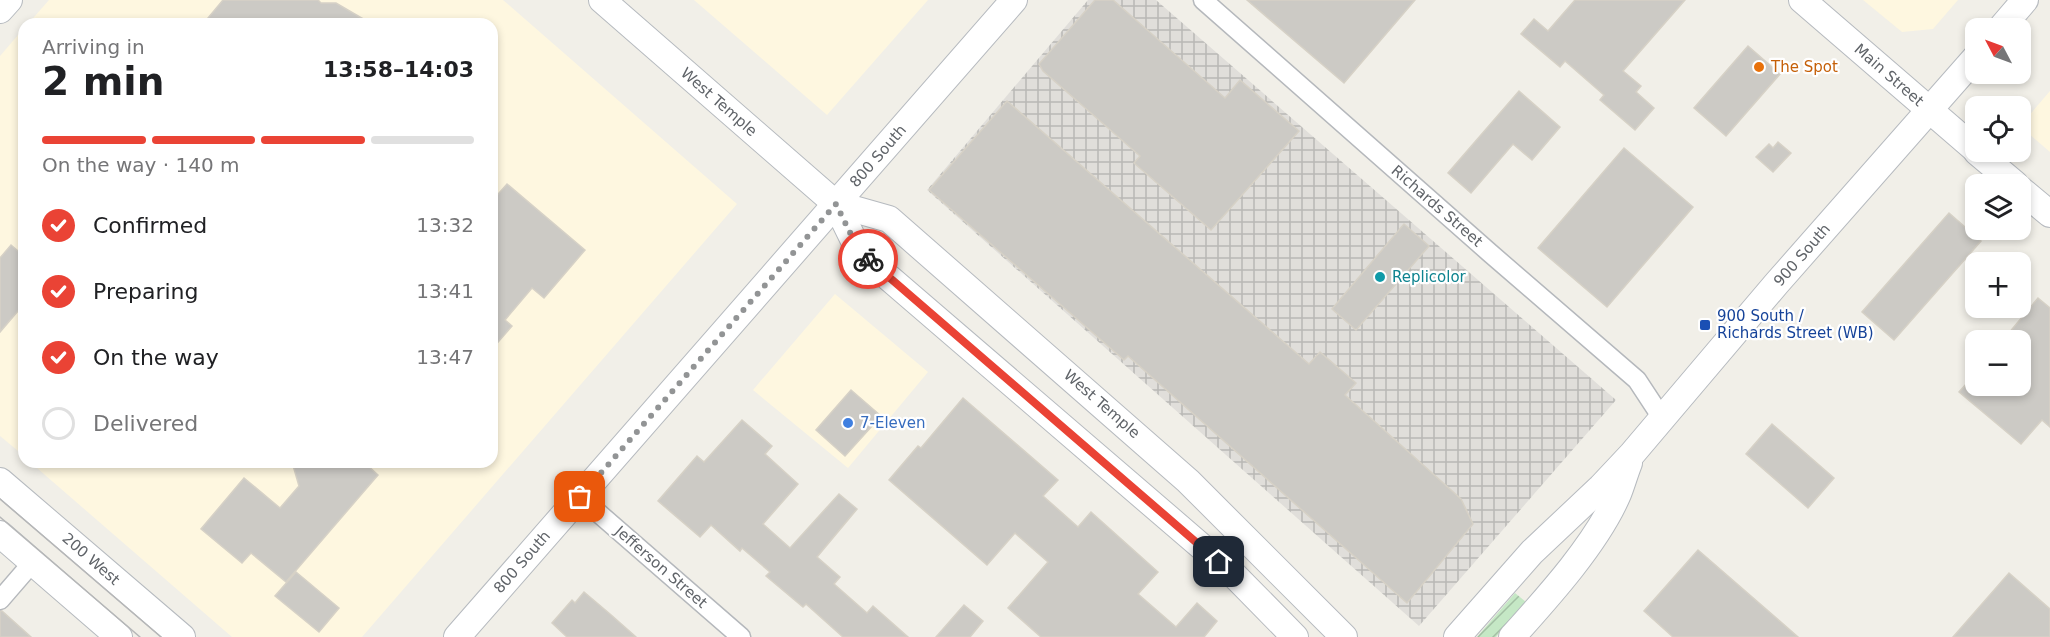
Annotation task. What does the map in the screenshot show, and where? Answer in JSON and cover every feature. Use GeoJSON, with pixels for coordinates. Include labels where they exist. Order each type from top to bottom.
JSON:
{"type":"FeatureCollection","features":[{"type":"Feature","properties":{"kind":"street"},"geometry":{"type":"LineString","coordinates":[[0,10],[9,0]]}},
{"type":"Feature","properties":{"kind":"street","name":"West Temple"},"geometry":{"type":"LineString","coordinates":[[603,0],[836,204],[860,253],[1235,576],[1295,637]]}},
{"type":"Feature","properties":{"kind":"street","name":"800 South"},"geometry":{"type":"LineString","coordinates":[[458,637],[1014,0]]}},
{"type":"Feature","properties":{"kind":"street","name":"Richards Street"},"geometry":{"type":"LineString","coordinates":[[1203,0],[1637,380],[1662,418]]}},
{"type":"Feature","properties":{"kind":"street","name":"Main Street"},"geometry":{"type":"LineString","coordinates":[[1802,0],[1965,141]]}},
{"type":"Feature","properties":{"kind":"street"},"geometry":{"type":"LineString","coordinates":[[2010,18],[2025,0]]}},
{"type":"Feature","properties":{"kind":"street","name":"900 South"},"geometry":{"type":"LineString","coordinates":[[1456,637],[1532,552],[1601,487],[1632,454],[1777,283],[1965,70]]}},
{"type":"Feature","properties":{"kind":"street","name":"Main Street"},"geometry":{"type":"LineString","coordinates":[[1989,162],[2004,174]]}},
{"type":"Feature","properties":{"kind":"street"},"geometry":{"type":"LineString","coordinates":[[2031,198],[2050,214]]}},
{"type":"Feature","properties":{"kind":"street","name":"West Temple"},"geometry":{"type":"LineString","coordinates":[[836,204],[889,219],[1180,473],[1344,637]]}},
{"type":"Feature","properties":{"kind":"street","name":"900 South"},"geometry":{"type":"LineString","coordinates":[[1512,637],[1547,598],[1598,528],[1617,495],[1632,454]]}},
{"type":"Feature","properties":{"kind":"street","name":"200 West"},"geometry":{"type":"LineString","coordinates":[[0,480],[182,637]]}},
{"type":"Feature","properties":{"kind":"street","name":"Jefferson Street"},"geometry":{"type":"LineString","coordinates":[[580,497],[741,637]]}},
{"type":"Feature","properties":{"kind":"street"},"geometry":{"type":"LineString","coordinates":[[0,534],[119,637]]}},
{"type":"Feature","properties":{"kind":"street"},"geometry":{"type":"LineString","coordinates":[[0,600],[32,563]]}},
{"type":"Feature","properties":{"kind":"shaded area"},"geometry":{"type":"Polygon","coordinates":[[[49,0],[503,0],[737,204],[362,637],[232,637],[37,468],[498,468],[498,18],[33,18],[49,0]]]}},
{"type":"Feature","properties":{"kind":"shaded area"},"geometry":{"type":"Polygon","coordinates":[[[694,0],[928,0],[827,115],[694,0]]]}},
{"type":"Feature","properties":{"kind":"shaded area"},"geometry":{"type":"Polygon","coordinates":[[[1088,0],[1156,0],[1616,400],[1419,626],[927,190],[1088,0]]]}},
{"type":"Feature","properties":{"kind":"shaded area"},"geometry":{"type":"Polygon","coordinates":[[[1863,0],[1958,0],[1933,29],[1902,32],[1863,0]]]}},
{"type":"Feature","properties":{"kind":"shaded area"},"geometry":{"type":"Polygon","coordinates":[[[18,35],[18,451],[0,436],[0,56],[18,35]]]}},
{"type":"Feature","properties":{"kind":"shaded area"},"geometry":{"type":"Polygon","coordinates":[[[2050,91],[2050,152],[2031,136],[2031,113],[2050,91]]]}},
{"type":"Feature","properties":{"kind":"shaded area"},"geometry":{"type":"Polygon","coordinates":[[[835,294],[928,372],[848,468],[753,390],[835,294]]]}},
{"type":"Feature","properties":{"kind":"green space"},"geometry":{"type":"Polygon","coordinates":[[[1515,593],[1526,602],[1496,637],[1477,637],[1515,593]]]}},
{"type":"Feature","properties":{"kind":"building"},"geometry":{"type":"Polygon","coordinates":[[[223,0],[318,0],[321,3],[336,3],[362,18],[208,18],[223,0]]]}},
{"type":"Feature","properties":{"kind":"building"},"geometry":{"type":"Polygon","coordinates":[[[1095,0],[1113,0],[1225,98],[1240,80],[1299,131],[1211,230],[1134,163],[1140,156],[1043,71],[1039,64],[1095,0]]]}},
{"type":"Feature","properties":{"kind":"building"},"geometry":{"type":"Polygon","coordinates":[[[1247,0],[1415,0],[1344,83],[1247,0]]]}},
{"type":"Feature","properties":{"kind":"building"},"geometry":{"type":"Polygon","coordinates":[[[1575,0],[1685,0],[1623,71],[1641,86],[1636,92],[1654,108],[1635,130],[1600,100],[1604,95],[1565,61],[1560,67],[1521,34],[1534,19],[1548,31],[1575,0]]]}},
{"type":"Feature","properties":{"kind":"building"},"geometry":{"type":"Polygon","coordinates":[[[1748,46],[1780,74],[1726,136],[1694,108],[1748,46]]]}},
{"type":"Feature","properties":{"kind":"building"},"geometry":{"type":"Polygon","coordinates":[[[1519,91],[1560,127],[1532,160],[1513,144],[1471,193],[1448,173],[1519,91]]]}},
{"type":"Feature","properties":{"kind":"building"},"geometry":{"type":"Polygon","coordinates":[[[1007,101],[1309,364],[1320,352],[1356,383],[1345,395],[1461,499],[1473,524],[1407,603],[1128,356],[1124,360],[929,190],[1007,101]]]}},
{"type":"Feature","properties":{"kind":"building"},"geometry":{"type":"Polygon","coordinates":[[[1778,142],[1791,153],[1773,172],[1756,157],[1769,144],[1773,148],[1778,142]]]}},
{"type":"Feature","properties":{"kind":"building"},"geometry":{"type":"Polygon","coordinates":[[[1624,148],[1693,207],[1607,307],[1538,248],[1624,148]]]}},
{"type":"Feature","properties":{"kind":"building"},"geometry":{"type":"Polygon","coordinates":[[[507,184],[585,250],[544,298],[532,288],[505,320],[512,326],[498,342],[498,194],[507,184]]]}},
{"type":"Feature","properties":{"kind":"building"},"geometry":{"type":"Polygon","coordinates":[[[1949,213],[1965,227],[1965,240],[1981,241],[1971,252],[1965,252],[1965,259],[1894,340],[1862,312],[1949,213]]]}},
{"type":"Feature","properties":{"kind":"building","name":"Replicolor"},"geometry":{"type":"Polygon","coordinates":[[[1404,224],[1429,246],[1356,330],[1332,309],[1404,224]]]}},
{"type":"Feature","properties":{"kind":"building"},"geometry":{"type":"Polygon","coordinates":[[[11,245],[18,251],[18,311],[0,332],[0,258],[11,245]]]}},
{"type":"Feature","properties":{"kind":"building"},"geometry":{"type":"Polygon","coordinates":[[[2038,298],[2050,308],[2050,427],[2042,420],[2021,444],[1959,392],[1965,385],[1965,396],[2031,396],[2031,330],[2011,330],[2021,318],[2031,318],[2031,306],[2038,298]]]}},
{"type":"Feature","properties":{"kind":"building","name":"7-Eleven"},"geometry":{"type":"Polygon","coordinates":[[[851,390],[881,416],[845,456],[816,430],[851,390]]]}},
{"type":"Feature","properties":{"kind":"building"},"geometry":{"type":"Polygon","coordinates":[[[963,398],[1058,480],[1043,496],[1078,527],[1091,512],[1158,572],[1138,594],[1176,627],[1197,603],[1217,621],[1204,637],[1041,637],[1008,608],[1048,562],[1015,533],[987,565],[889,480],[918,446],[921,448],[963,398]]]}},
{"type":"Feature","properties":{"kind":"building"},"geometry":{"type":"Polygon","coordinates":[[[742,420],[772,446],[765,454],[798,484],[763,524],[790,548],[839,494],[857,509],[817,557],[840,577],[834,584],[867,613],[873,606],[908,637],[843,637],[806,604],[803,607],[766,576],[770,572],[742,548],[740,551],[711,525],[700,537],[658,501],[697,456],[704,462],[742,420]]]}},
{"type":"Feature","properties":{"kind":"building"},"geometry":{"type":"Polygon","coordinates":[[[1772,424],[1834,478],[1808,508],[1746,454],[1772,424]]]}},
{"type":"Feature","properties":{"kind":"building"},"geometry":{"type":"Polygon","coordinates":[[[294,468],[370,468],[378,475],[286,582],[251,553],[242,563],[201,529],[244,478],[280,508],[299,486],[294,468]]]}},
{"type":"Feature","properties":{"kind":"building"},"geometry":{"type":"Polygon","coordinates":[[[1698,550],[1798,637],[1673,637],[1644,611],[1698,550]]]}},
{"type":"Feature","properties":{"kind":"building"},"geometry":{"type":"Polygon","coordinates":[[[296,572],[339,608],[319,632],[275,596],[296,572]]]}},
{"type":"Feature","properties":{"kind":"building"},"geometry":{"type":"Polygon","coordinates":[[[2009,573],[2050,609],[2050,637],[1953,637],[2009,573]]]}},
{"type":"Feature","properties":{"kind":"building"},"geometry":{"type":"Polygon","coordinates":[[[584,592],[636,637],[567,637],[552,623],[572,600],[575,603],[584,592]]]}},
{"type":"Feature","properties":{"kind":"building"},"geometry":{"type":"Polygon","coordinates":[[[964,605],[983,621],[970,637],[936,637],[964,605]]]}},
{"type":"Feature","properties":{"kind":"building"},"geometry":{"type":"Polygon","coordinates":[[[0,611],[2,611],[31,637],[0,637],[0,611]]]}},
{"type":"Feature","properties":{"kind":"tram line"},"geometry":{"type":"LineString","coordinates":[[0,499],[161,637]]}},
{"type":"Feature","properties":{"kind":"tram line"},"geometry":{"type":"LineString","coordinates":[[0,517],[140,637]]}},
{"type":"Feature","properties":{"kind":"way so far"},"geometry":{"type":"LineString","coordinates":[[580,497],[836,204],[860,253],[868,259]]}},
{"type":"Feature","properties":{"kind":"place","name":"The Spot"},"geometry":{"type":"Point","coordinates":[1759,67]}},
{"type":"Feature","properties":{"kind":"place","name":"Replicolor"},"geometry":{"type":"Point","coordinates":[1380,277]}},
{"type":"Feature","properties":{"kind":"place","name":"900 South / Richards Street (WB)"},"geometry":{"type":"Point","coordinates":[1705,325]}},
{"type":"Feature","properties":{"kind":"place","name":"7-Eleven"},"geometry":{"type":"Point","coordinates":[848,423]}},
{"type":"Feature","properties":{"kind":"route"},"geometry":{"type":"LineString","coordinates":[[868,259],[1219,562]]}}]}
